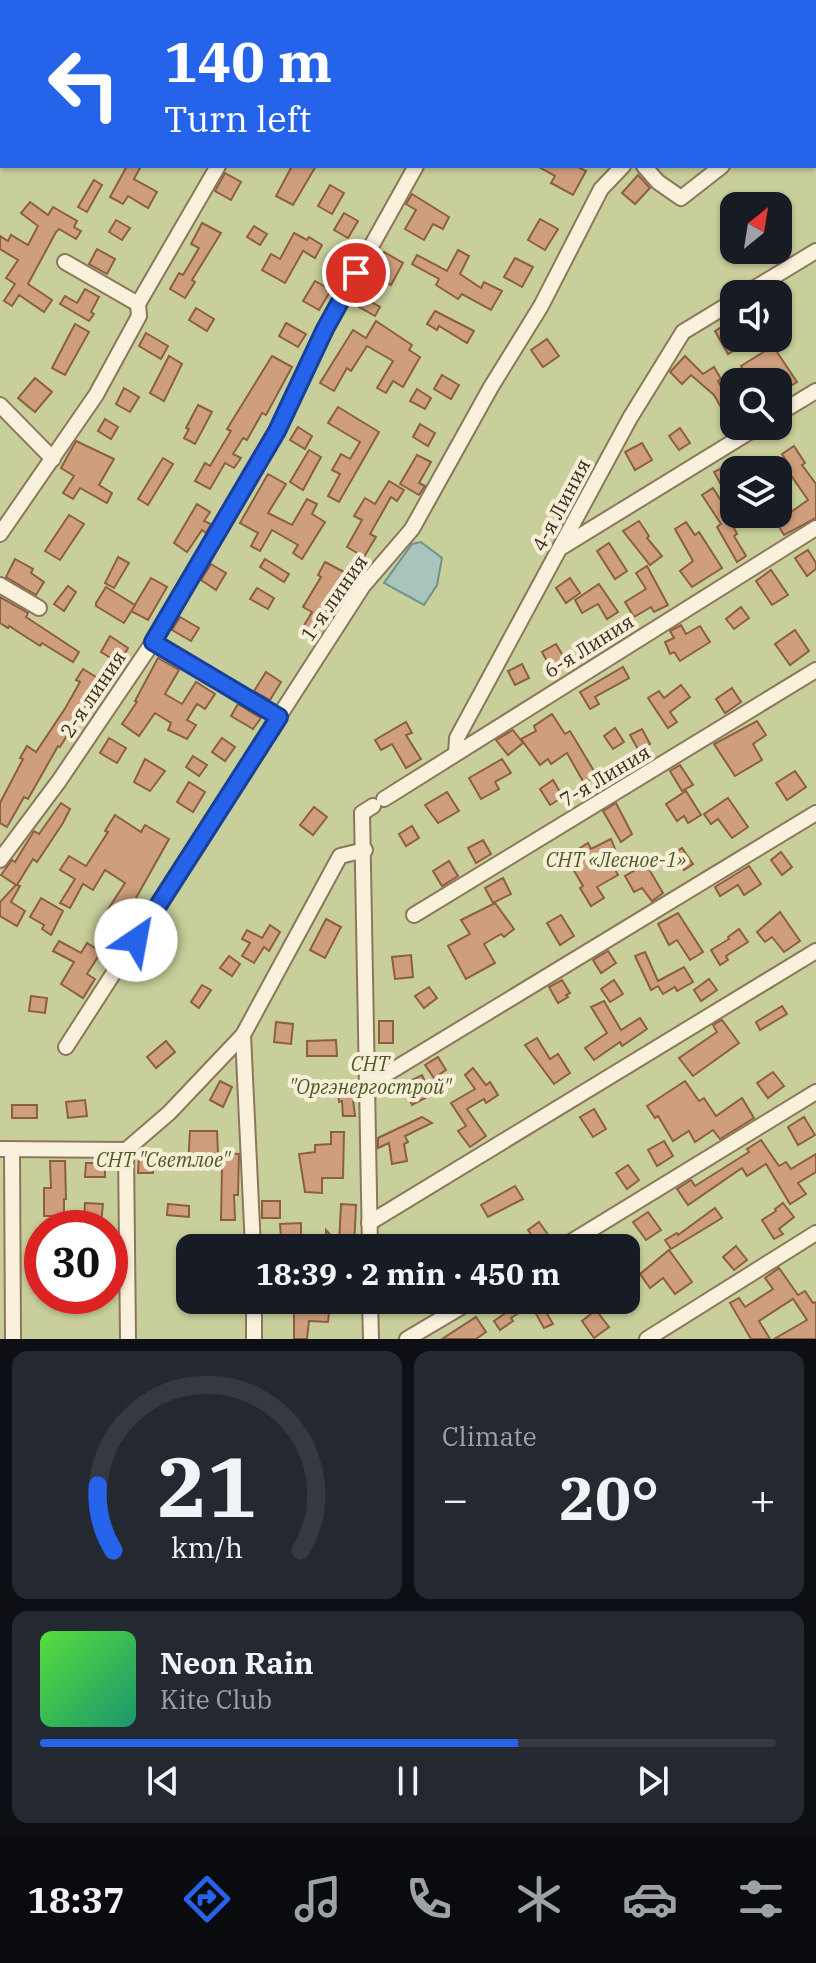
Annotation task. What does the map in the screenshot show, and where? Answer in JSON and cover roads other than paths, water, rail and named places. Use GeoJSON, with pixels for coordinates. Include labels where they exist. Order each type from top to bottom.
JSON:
{"type":"FeatureCollection","features":[{"type":"Feature","properties":{"kind":"street"},"geometry":{"type":"LineString","coordinates":[[0,534],[53,459],[122,351],[139,316],[138,304],[217,168]]}},
{"type":"Feature","properties":{"kind":"street","name":"2-я линия"},"geometry":{"type":"LineString","coordinates":[[0,860],[59,781],[153,642],[277,431],[325,329],[415,168]]}},
{"type":"Feature","properties":{"kind":"street","name":"1-я линия"},"geometry":{"type":"LineString","coordinates":[[66,1047],[363,586],[412,529],[491,387],[541,306],[601,189],[621,168]]}},
{"type":"Feature","properties":{"kind":"street"},"geometry":{"type":"LineString","coordinates":[[646,168],[658,182],[681,198],[719,168]]}},
{"type":"Feature","properties":{"kind":"street"},"geometry":{"type":"LineString","coordinates":[[768,280],[816,251]]}},
{"type":"Feature","properties":{"kind":"street"},"geometry":{"type":"LineString","coordinates":[[65,262],[138,304]]}},
{"type":"Feature","properties":{"kind":"street","name":"4-я Линия"},"geometry":{"type":"LineString","coordinates":[[456,753],[457,738],[630,418],[683,332],[720,310]]}},
{"type":"Feature","properties":{"kind":"street"},"geometry":{"type":"LineString","coordinates":[[792,406],[816,391]]}},
{"type":"Feature","properties":{"kind":"street"},"geometry":{"type":"LineString","coordinates":[[0,405],[53,459]]}},
{"type":"Feature","properties":{"kind":"street"},"geometry":{"type":"LineString","coordinates":[[560,549],[736,440]]}},
{"type":"Feature","properties":{"kind":"street","name":"6-я Линия"},"geometry":{"type":"LineString","coordinates":[[365,850],[362,813],[816,528]]}},
{"type":"Feature","properties":{"kind":"street"},"geometry":{"type":"LineString","coordinates":[[0,585],[39,608]]}},
{"type":"Feature","properties":{"kind":"street"},"geometry":{"type":"LineString","coordinates":[[153,642],[279,717]]}},
{"type":"Feature","properties":{"kind":"street","name":"7-я Линия"},"geometry":{"type":"LineString","coordinates":[[414,915],[816,670]]}},
{"type":"Feature","properties":{"kind":"street"},"geometry":{"type":"LineString","coordinates":[[365,1087],[816,813]]}},
{"type":"Feature","properties":{"kind":"street"},"geometry":{"type":"LineString","coordinates":[[13,1339],[6,1149],[126,1150],[169,1113],[243,1035],[340,856],[365,850],[365,1087],[369,1234]]}},
{"type":"Feature","properties":{"kind":"street"},"geometry":{"type":"LineString","coordinates":[[369,1223],[816,951]]}},
{"type":"Feature","properties":{"kind":"street"},"geometry":{"type":"LineString","coordinates":[[243,1035],[252,1234]]}},
{"type":"Feature","properties":{"kind":"street"},"geometry":{"type":"LineString","coordinates":[[584,1234],[816,1092]]}},
{"type":"Feature","properties":{"kind":"street"},"geometry":{"type":"LineString","coordinates":[[126,1150],[128,1339]]}},
{"type":"Feature","properties":{"kind":"street"},"geometry":{"type":"LineString","coordinates":[[647,1339],[816,1233]]}},
{"type":"Feature","properties":{"kind":"street"},"geometry":{"type":"LineString","coordinates":[[254,1314],[254,1339]]}},
{"type":"Feature","properties":{"kind":"street"},"geometry":{"type":"LineString","coordinates":[[370,1314],[371,1339]]}},
{"type":"Feature","properties":{"kind":"street"},"geometry":{"type":"LineString","coordinates":[[407,1339],[449,1314]]}},
{"type":"Feature","properties":{"kind":"water"},"geometry":{"type":"Polygon","coordinates":[[[421,542],[442,558],[437,585],[424,605],[384,583],[412,544],[421,542]]]}},
{"type":"Feature","properties":{"kind":"park label","name":"СНТ «Лесное-1»"},"geometry":{"type":"Point","coordinates":[616,860]}},
{"type":"Feature","properties":{"kind":"park label","name":"СНТ \"Оргэнергострой\""},"geometry":{"type":"Point","coordinates":[370,1076]}},
{"type":"Feature","properties":{"kind":"park label","name":"СНТ \"Светлое\""},"geometry":{"type":"Point","coordinates":[163,1160]}}]}
